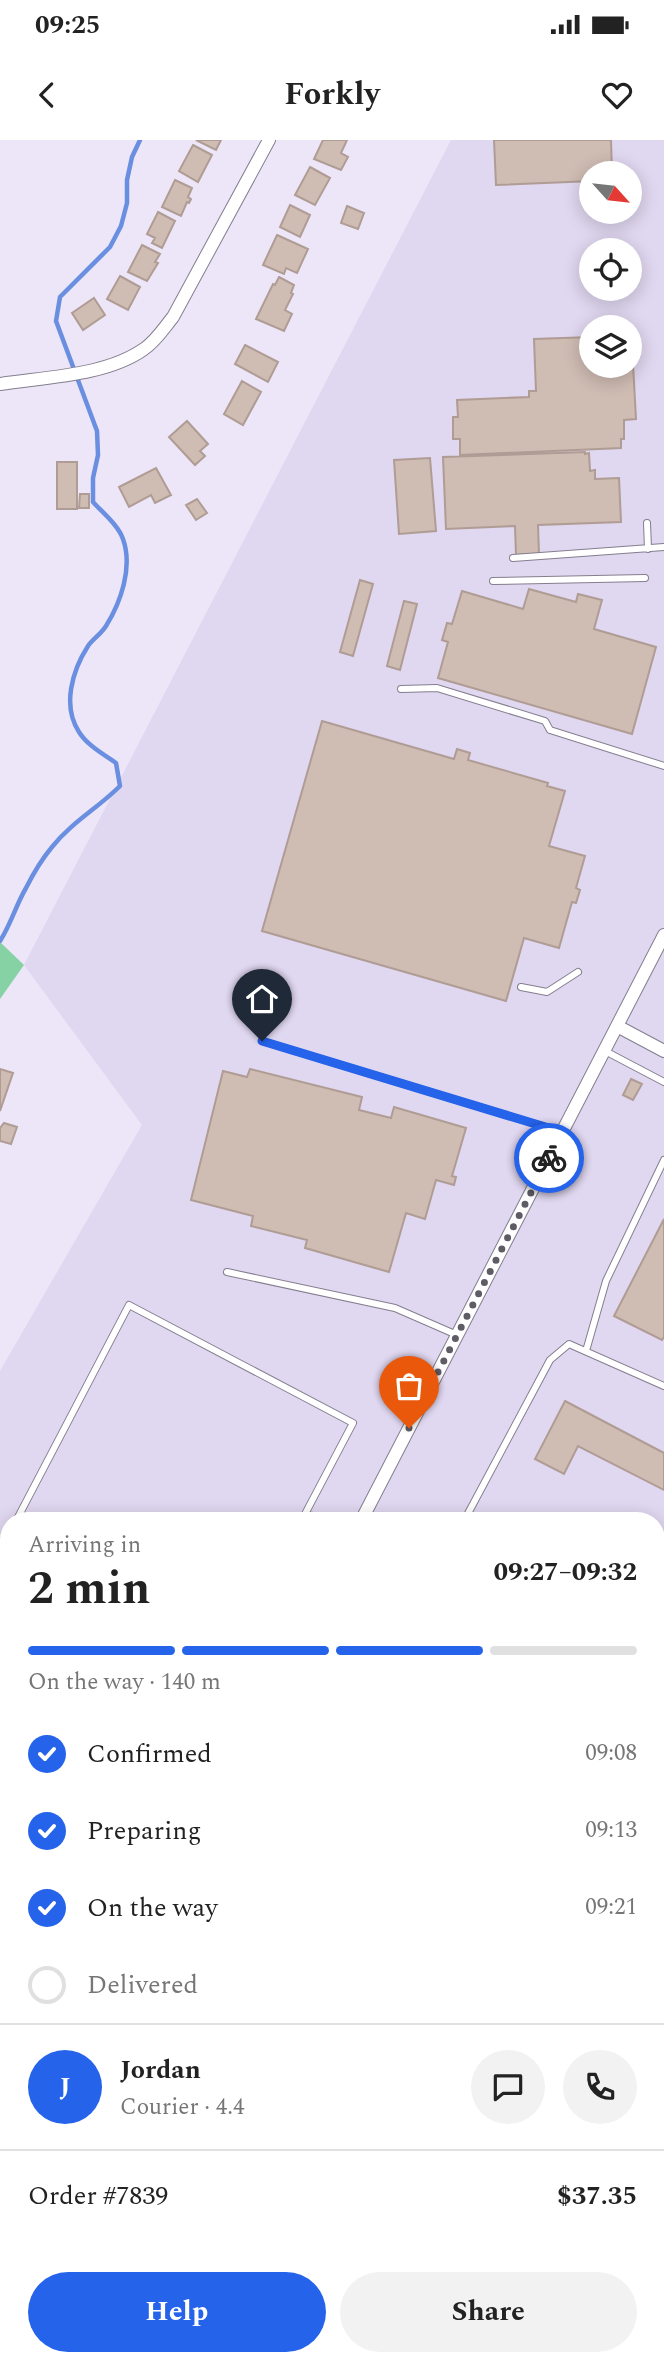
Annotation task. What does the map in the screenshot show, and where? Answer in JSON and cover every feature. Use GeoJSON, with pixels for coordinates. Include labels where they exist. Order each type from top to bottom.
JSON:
{"type":"FeatureCollection","features":[{"type":"Feature","properties":{"kind":"street"},"geometry":{"type":"LineString","coordinates":[[0,384],[105,367],[146,348],[173,317],[269,140]]}},
{"type":"Feature","properties":{"kind":"street"},"geometry":{"type":"LineString","coordinates":[[366,1512],[664,935]]}},
{"type":"Feature","properties":{"kind":"street"},"geometry":{"type":"LineString","coordinates":[[617,1026],[664,1051]]}},
{"type":"Feature","properties":{"kind":"lane"},"geometry":{"type":"LineString","coordinates":[[647,523],[648,549]]}},
{"type":"Feature","properties":{"kind":"lane"},"geometry":{"type":"LineString","coordinates":[[513,558],[664,547]]}},
{"type":"Feature","properties":{"kind":"lane"},"geometry":{"type":"LineString","coordinates":[[493,581],[645,578]]}},
{"type":"Feature","properties":{"kind":"lane"},"geometry":{"type":"LineString","coordinates":[[401,689],[437,688],[545,721],[550,730],[664,766]]}},
{"type":"Feature","properties":{"kind":"lane"},"geometry":{"type":"LineString","coordinates":[[521,987],[547,992],[578,972]]}},
{"type":"Feature","properties":{"kind":"lane"},"geometry":{"type":"LineString","coordinates":[[262,1041],[562,1132]]}},
{"type":"Feature","properties":{"kind":"lane"},"geometry":{"type":"LineString","coordinates":[[605,1051],[664,1082]]}},
{"type":"Feature","properties":{"kind":"lane"},"geometry":{"type":"LineString","coordinates":[[586,1351],[606,1281],[664,1160]]}},
{"type":"Feature","properties":{"kind":"lane"},"geometry":{"type":"LineString","coordinates":[[227,1272],[395,1308],[457,1335]]}},
{"type":"Feature","properties":{"kind":"lane"},"geometry":{"type":"LineString","coordinates":[[21,1512],[129,1305],[354,1423],[306,1512]]}},
{"type":"Feature","properties":{"kind":"lane"},"geometry":{"type":"LineString","coordinates":[[469,1512],[550,1360],[569,1344],[664,1386]]}},
{"type":"Feature","properties":{"kind":"shaded area"},"geometry":{"type":"Polygon","coordinates":[[[451,140],[664,140],[664,1512],[0,1512],[0,1371],[142,1125],[24,965],[451,140]]]}},
{"type":"Feature","properties":{"kind":"green space"},"geometry":{"type":"Polygon","coordinates":[[[0,942],[24,965],[0,999],[0,942]]]}},
{"type":"Feature","properties":{"kind":"building"},"geometry":{"type":"Polygon","coordinates":[[[196,140],[221,140],[216,150],[196,140]]]}},
{"type":"Feature","properties":{"kind":"building"},"geometry":{"type":"Polygon","coordinates":[[[323,140],[347,140],[341,153],[348,157],[341,170],[314,159],[323,140]]]}},
{"type":"Feature","properties":{"kind":"building"},"geometry":{"type":"Polygon","coordinates":[[[494,140],[611,140],[612,161],[579,161],[579,182],[496,185],[494,140]]]}},
{"type":"Feature","properties":{"kind":"building"},"geometry":{"type":"Polygon","coordinates":[[[193,145],[212,155],[198,182],[179,171],[193,145]]]}},
{"type":"Feature","properties":{"kind":"building"},"geometry":{"type":"Polygon","coordinates":[[[310,167],[330,178],[315,205],[295,195],[310,167]]]}},
{"type":"Feature","properties":{"kind":"building"},"geometry":{"type":"Polygon","coordinates":[[[175,180],[192,188],[188,197],[191,199],[181,216],[162,207],[175,180]]]}},
{"type":"Feature","properties":{"kind":"building"},"geometry":{"type":"Polygon","coordinates":[[[290,205],[310,215],[300,237],[280,227],[290,205]]]}},
{"type":"Feature","properties":{"kind":"building"},"geometry":{"type":"Polygon","coordinates":[[[347,206],[364,213],[358,229],[341,223],[347,206]]]}},
{"type":"Feature","properties":{"kind":"building"},"geometry":{"type":"Polygon","coordinates":[[[158,212],[175,221],[162,248],[152,243],[155,238],[147,234],[158,212]]]}},
{"type":"Feature","properties":{"kind":"building"},"geometry":{"type":"Polygon","coordinates":[[[277,235],[308,249],[297,273],[286,268],[284,274],[263,265],[277,235]]]}},
{"type":"Feature","properties":{"kind":"building"},"geometry":{"type":"Polygon","coordinates":[[[142,245],[160,254],[155,262],[158,263],[147,281],[128,272],[142,245]]]}},
{"type":"Feature","properties":{"kind":"building"},"geometry":{"type":"Polygon","coordinates":[[[120,276],[140,287],[128,310],[107,299],[120,276]]]}},
{"type":"Feature","properties":{"kind":"building"},"geometry":{"type":"Polygon","coordinates":[[[279,277],[294,285],[293,294],[285,310],[292,314],[284,331],[256,319],[279,277]]]}},
{"type":"Feature","properties":{"kind":"building"},"geometry":{"type":"Polygon","coordinates":[[[94,298],[105,315],[83,330],[72,313],[94,298]]]}},
{"type":"Feature","properties":{"kind":"building"},"geometry":{"type":"Polygon","coordinates":[[[579,337],[579,378],[634,378],[636,419],[624,420],[621,448],[460,455],[460,439],[453,439],[453,417],[458,417],[457,400],[529,397],[529,391],[536,391],[534,339],[579,337]]]}},
{"type":"Feature","properties":{"kind":"building"},"geometry":{"type":"Polygon","coordinates":[[[245,345],[278,362],[268,382],[235,364],[245,345]]]}},
{"type":"Feature","properties":{"kind":"building"},"geometry":{"type":"Polygon","coordinates":[[[242,381],[261,392],[243,425],[224,414],[242,381]]]}},
{"type":"Feature","properties":{"kind":"building"},"geometry":{"type":"Polygon","coordinates":[[[187,421],[208,444],[200,451],[205,456],[195,465],[169,437],[187,421]]]}},
{"type":"Feature","properties":{"kind":"building"},"geometry":{"type":"Polygon","coordinates":[[[589,453],[590,471],[595,470],[595,479],[619,478],[621,522],[538,525],[539,554],[516,555],[515,526],[446,529],[443,457],[589,453]]]}},
{"type":"Feature","properties":{"kind":"building"},"geometry":{"type":"Polygon","coordinates":[[[430,458],[436,531],[399,534],[394,460],[430,458]]]}},
{"type":"Feature","properties":{"kind":"building"},"geometry":{"type":"Polygon","coordinates":[[[57,462],[77,462],[77,509],[57,509],[57,462]]]}},
{"type":"Feature","properties":{"kind":"building"},"geometry":{"type":"Polygon","coordinates":[[[156,468],[171,495],[155,503],[151,495],[129,507],[119,487],[156,468]]]}},
{"type":"Feature","properties":{"kind":"building"},"geometry":{"type":"Polygon","coordinates":[[[80,494],[89,494],[89,508],[79,508],[80,494]]]}},
{"type":"Feature","properties":{"kind":"building"},"geometry":{"type":"Polygon","coordinates":[[[197,499],[207,513],[196,520],[186,505],[197,499]]]}},
{"type":"Feature","properties":{"kind":"building"},"geometry":{"type":"Polygon","coordinates":[[[360,580],[373,584],[353,656],[340,652],[360,580]]]}},
{"type":"Feature","properties":{"kind":"building"},"geometry":{"type":"Polygon","coordinates":[[[529,589],[576,602],[578,594],[602,600],[594,629],[656,647],[632,734],[438,678],[448,642],[442,640],[447,623],[452,624],[462,591],[523,609],[529,589]]]}},
{"type":"Feature","properties":{"kind":"building"},"geometry":{"type":"Polygon","coordinates":[[[404,601],[417,604],[400,670],[387,666],[404,601]]]}},
{"type":"Feature","properties":{"kind":"building"},"geometry":{"type":"Polygon","coordinates":[[[322,721],[454,759],[457,749],[470,753],[468,760],[548,783],[547,786],[565,791],[549,846],[585,856],[576,888],[580,890],[576,903],[572,902],[559,948],[524,938],[506,1001],[262,931],[322,721]]]}},
{"type":"Feature","properties":{"kind":"building"},"geometry":{"type":"Polygon","coordinates":[[[0,1069],[13,1073],[0,1111],[0,1069]]]}},
{"type":"Feature","properties":{"kind":"building"},"geometry":{"type":"Polygon","coordinates":[[[250,1069],[362,1097],[359,1110],[391,1118],[394,1107],[466,1128],[452,1176],[456,1177],[454,1185],[436,1180],[425,1219],[406,1213],[389,1272],[305,1248],[307,1240],[251,1226],[253,1216],[191,1200],[223,1071],[247,1077],[250,1069]]]}},
{"type":"Feature","properties":{"kind":"building"},"geometry":{"type":"Polygon","coordinates":[[[631,1079],[642,1084],[633,1100],[623,1095],[631,1079]]]}},
{"type":"Feature","properties":{"kind":"building"},"geometry":{"type":"Polygon","coordinates":[[[4,1123],[17,1127],[11,1144],[0,1141],[0,1128],[4,1123]]]}},
{"type":"Feature","properties":{"kind":"building"},"geometry":{"type":"Polygon","coordinates":[[[664,1219],[664,1337],[662,1340],[614,1316],[664,1219]]]}},
{"type":"Feature","properties":{"kind":"building"},"geometry":{"type":"Polygon","coordinates":[[[565,1401],[664,1453],[664,1490],[578,1446],[564,1474],[535,1459],[565,1401]]]}},
{"type":"Feature","properties":{"kind":"waterway"},"geometry":{"type":"LineString","coordinates":[[0,941],[19,901],[48,852],[68,830],[120,786],[116,763],[82,737],[71,711],[71,689],[77,666],[88,646],[111,617],[124,584],[127,561],[121,534],[93,502],[93,478],[98,455],[97,431],[56,321],[60,297],[110,247],[121,226],[127,203],[127,180],[132,157],[140,140]]}},
{"type":"Feature","properties":{"kind":"way so far"},"geometry":{"type":"LineString","coordinates":[[409,1428],[549,1158]]}},
{"type":"Feature","properties":{"kind":"route"},"geometry":{"type":"LineString","coordinates":[[262,1041],[562,1132],[549,1158]]}}]}
